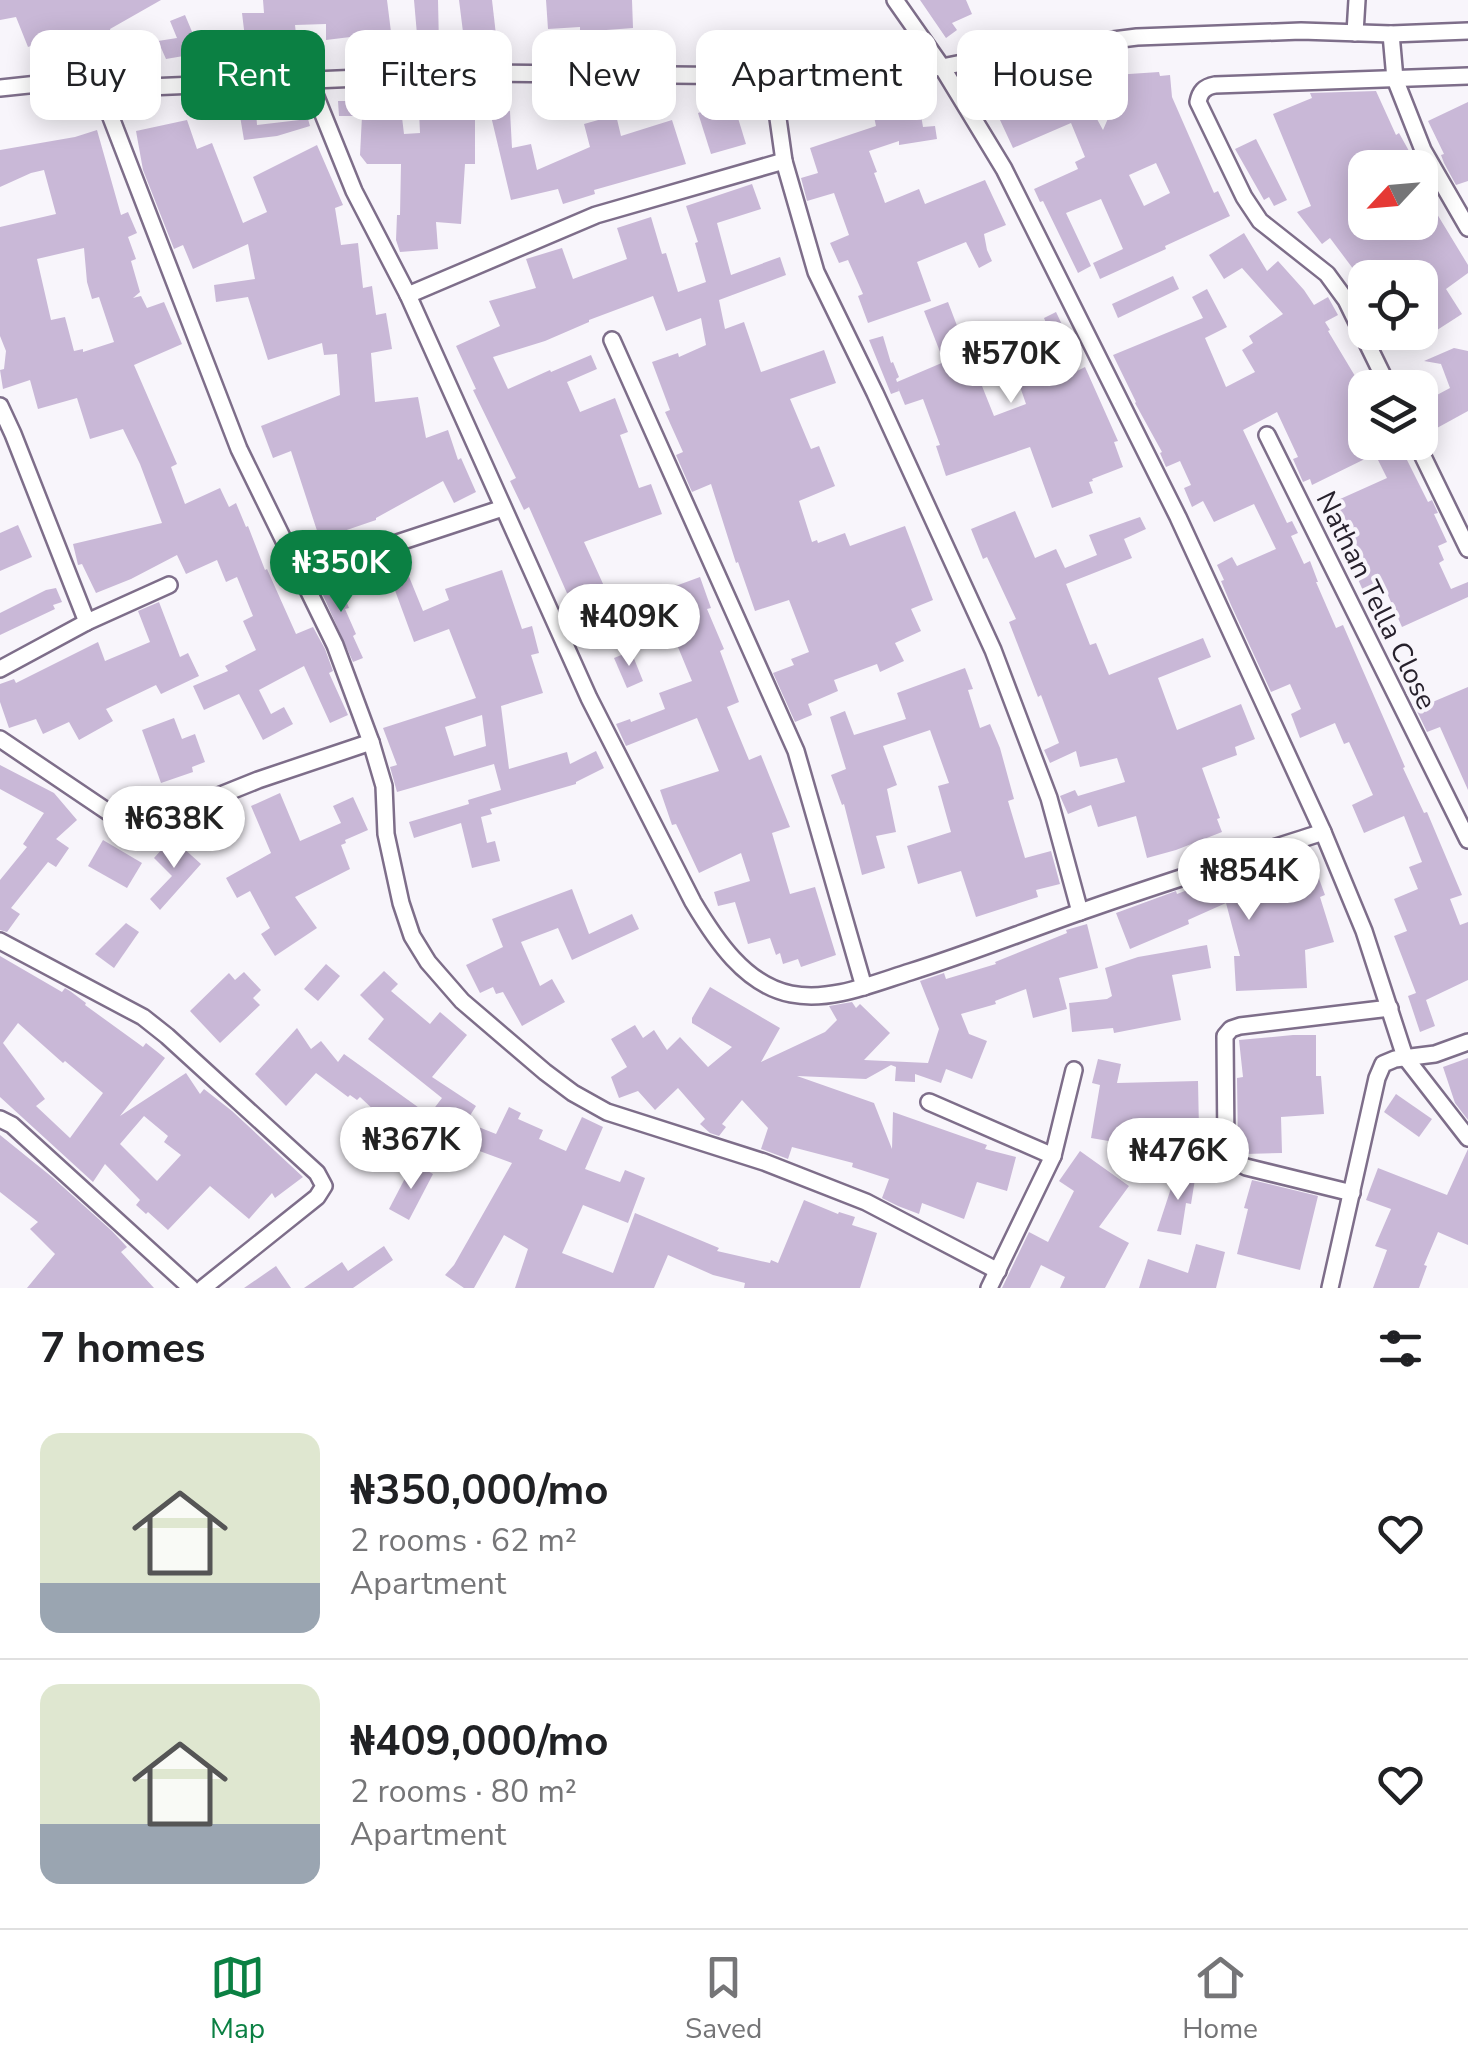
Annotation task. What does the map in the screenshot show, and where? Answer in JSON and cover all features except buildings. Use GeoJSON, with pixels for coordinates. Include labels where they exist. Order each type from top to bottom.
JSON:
{"type":"FeatureCollection","features":[{"type":"Feature","properties":{"kind":"street"},"geometry":{"type":"LineString","coordinates":[[895,0],[942,67],[1004,169],[1178,517],[1323,832],[1364,931],[1405,1057],[1468,1138]]}},
{"type":"Feature","properties":{"kind":"street"},"geometry":{"type":"LineString","coordinates":[[1355,33],[1357,0]]}},
{"type":"Feature","properties":{"kind":"street"},"geometry":{"type":"LineString","coordinates":[[937,68],[1017,52],[1137,38],[1301,31],[1468,31]]}},
{"type":"Feature","properties":{"kind":"street"},"geometry":{"type":"LineString","coordinates":[[1391,34],[1395,79],[1423,150],[1468,228]]}},
{"type":"Feature","properties":{"kind":"street"},"geometry":{"type":"LineString","coordinates":[[325,81],[479,73],[696,75]]}},
{"type":"Feature","properties":{"kind":"street"},"geometry":{"type":"LineString","coordinates":[[1380,370],[1346,300],[1327,274],[1260,220],[1244,196],[1198,102],[1200,94],[1215,85],[1468,76]]}},
{"type":"Feature","properties":{"kind":"street"},"geometry":{"type":"LineString","coordinates":[[0,88],[30,85]]}},
{"type":"Feature","properties":{"kind":"street"},"geometry":{"type":"LineString","coordinates":[[325,119],[354,190],[408,295],[602,726],[712,934],[741,966],[762,982],[786,993],[815,997],[864,987],[1323,832]]}},
{"type":"Feature","properties":{"kind":"street"},"geometry":{"type":"LineString","coordinates":[[112,120],[239,449],[335,645],[384,786],[386,834],[400,903],[412,936],[428,962],[462,1000],[573,1094],[607,1112],[764,1162],[866,1202],[998,1271]]}},
{"type":"Feature","properties":{"kind":"street"},"geometry":{"type":"LineString","coordinates":[[778,120],[784,161],[816,272],[993,650],[1049,798],[1080,912]]}},
{"type":"Feature","properties":{"kind":"street"},"geometry":{"type":"LineString","coordinates":[[408,295],[596,215],[784,161]]}},
{"type":"Feature","properties":{"kind":"street"},"geometry":{"type":"LineString","coordinates":[[612,340],[796,751],[864,987]]}},
{"type":"Feature","properties":{"kind":"street"},"geometry":{"type":"LineString","coordinates":[[0,406],[87,622]]}},
{"type":"Feature","properties":{"kind":"street","name":"Nathan Tella Close"},"geometry":{"type":"LineString","coordinates":[[1267,435],[1468,840]]}},
{"type":"Feature","properties":{"kind":"street"},"geometry":{"type":"LineString","coordinates":[[1425,460],[1468,549]]}},
{"type":"Feature","properties":{"kind":"street"},"geometry":{"type":"LineString","coordinates":[[300,575],[503,508]]}},
{"type":"Feature","properties":{"kind":"street"},"geometry":{"type":"LineString","coordinates":[[0,669],[87,622],[169,585]]}},
{"type":"Feature","properties":{"kind":"street"},"geometry":{"type":"LineString","coordinates":[[0,738],[123,822],[136,826],[370,742]]}},
{"type":"Feature","properties":{"kind":"street"},"geometry":{"type":"LineString","coordinates":[[0,941],[143,1018],[317,1172],[324,1186],[317,1197],[203,1288]]}},
{"type":"Feature","properties":{"kind":"street"},"geometry":{"type":"LineString","coordinates":[[1352,1193],[1246,1167],[1234,1160],[1226,1148],[1226,1036],[1240,1026],[1390,1008]]}},
{"type":"Feature","properties":{"kind":"street"},"geometry":{"type":"LineString","coordinates":[[1330,1288],[1383,1064],[1435,1054],[1468,1042]]}},
{"type":"Feature","properties":{"kind":"street"},"geometry":{"type":"LineString","coordinates":[[989,1288],[1054,1156],[1074,1070]]}},
{"type":"Feature","properties":{"kind":"street"},"geometry":{"type":"LineString","coordinates":[[929,1102],[1054,1156]]}},
{"type":"Feature","properties":{"kind":"street"},"geometry":{"type":"LineString","coordinates":[[0,1119],[192,1288]]}}]}
